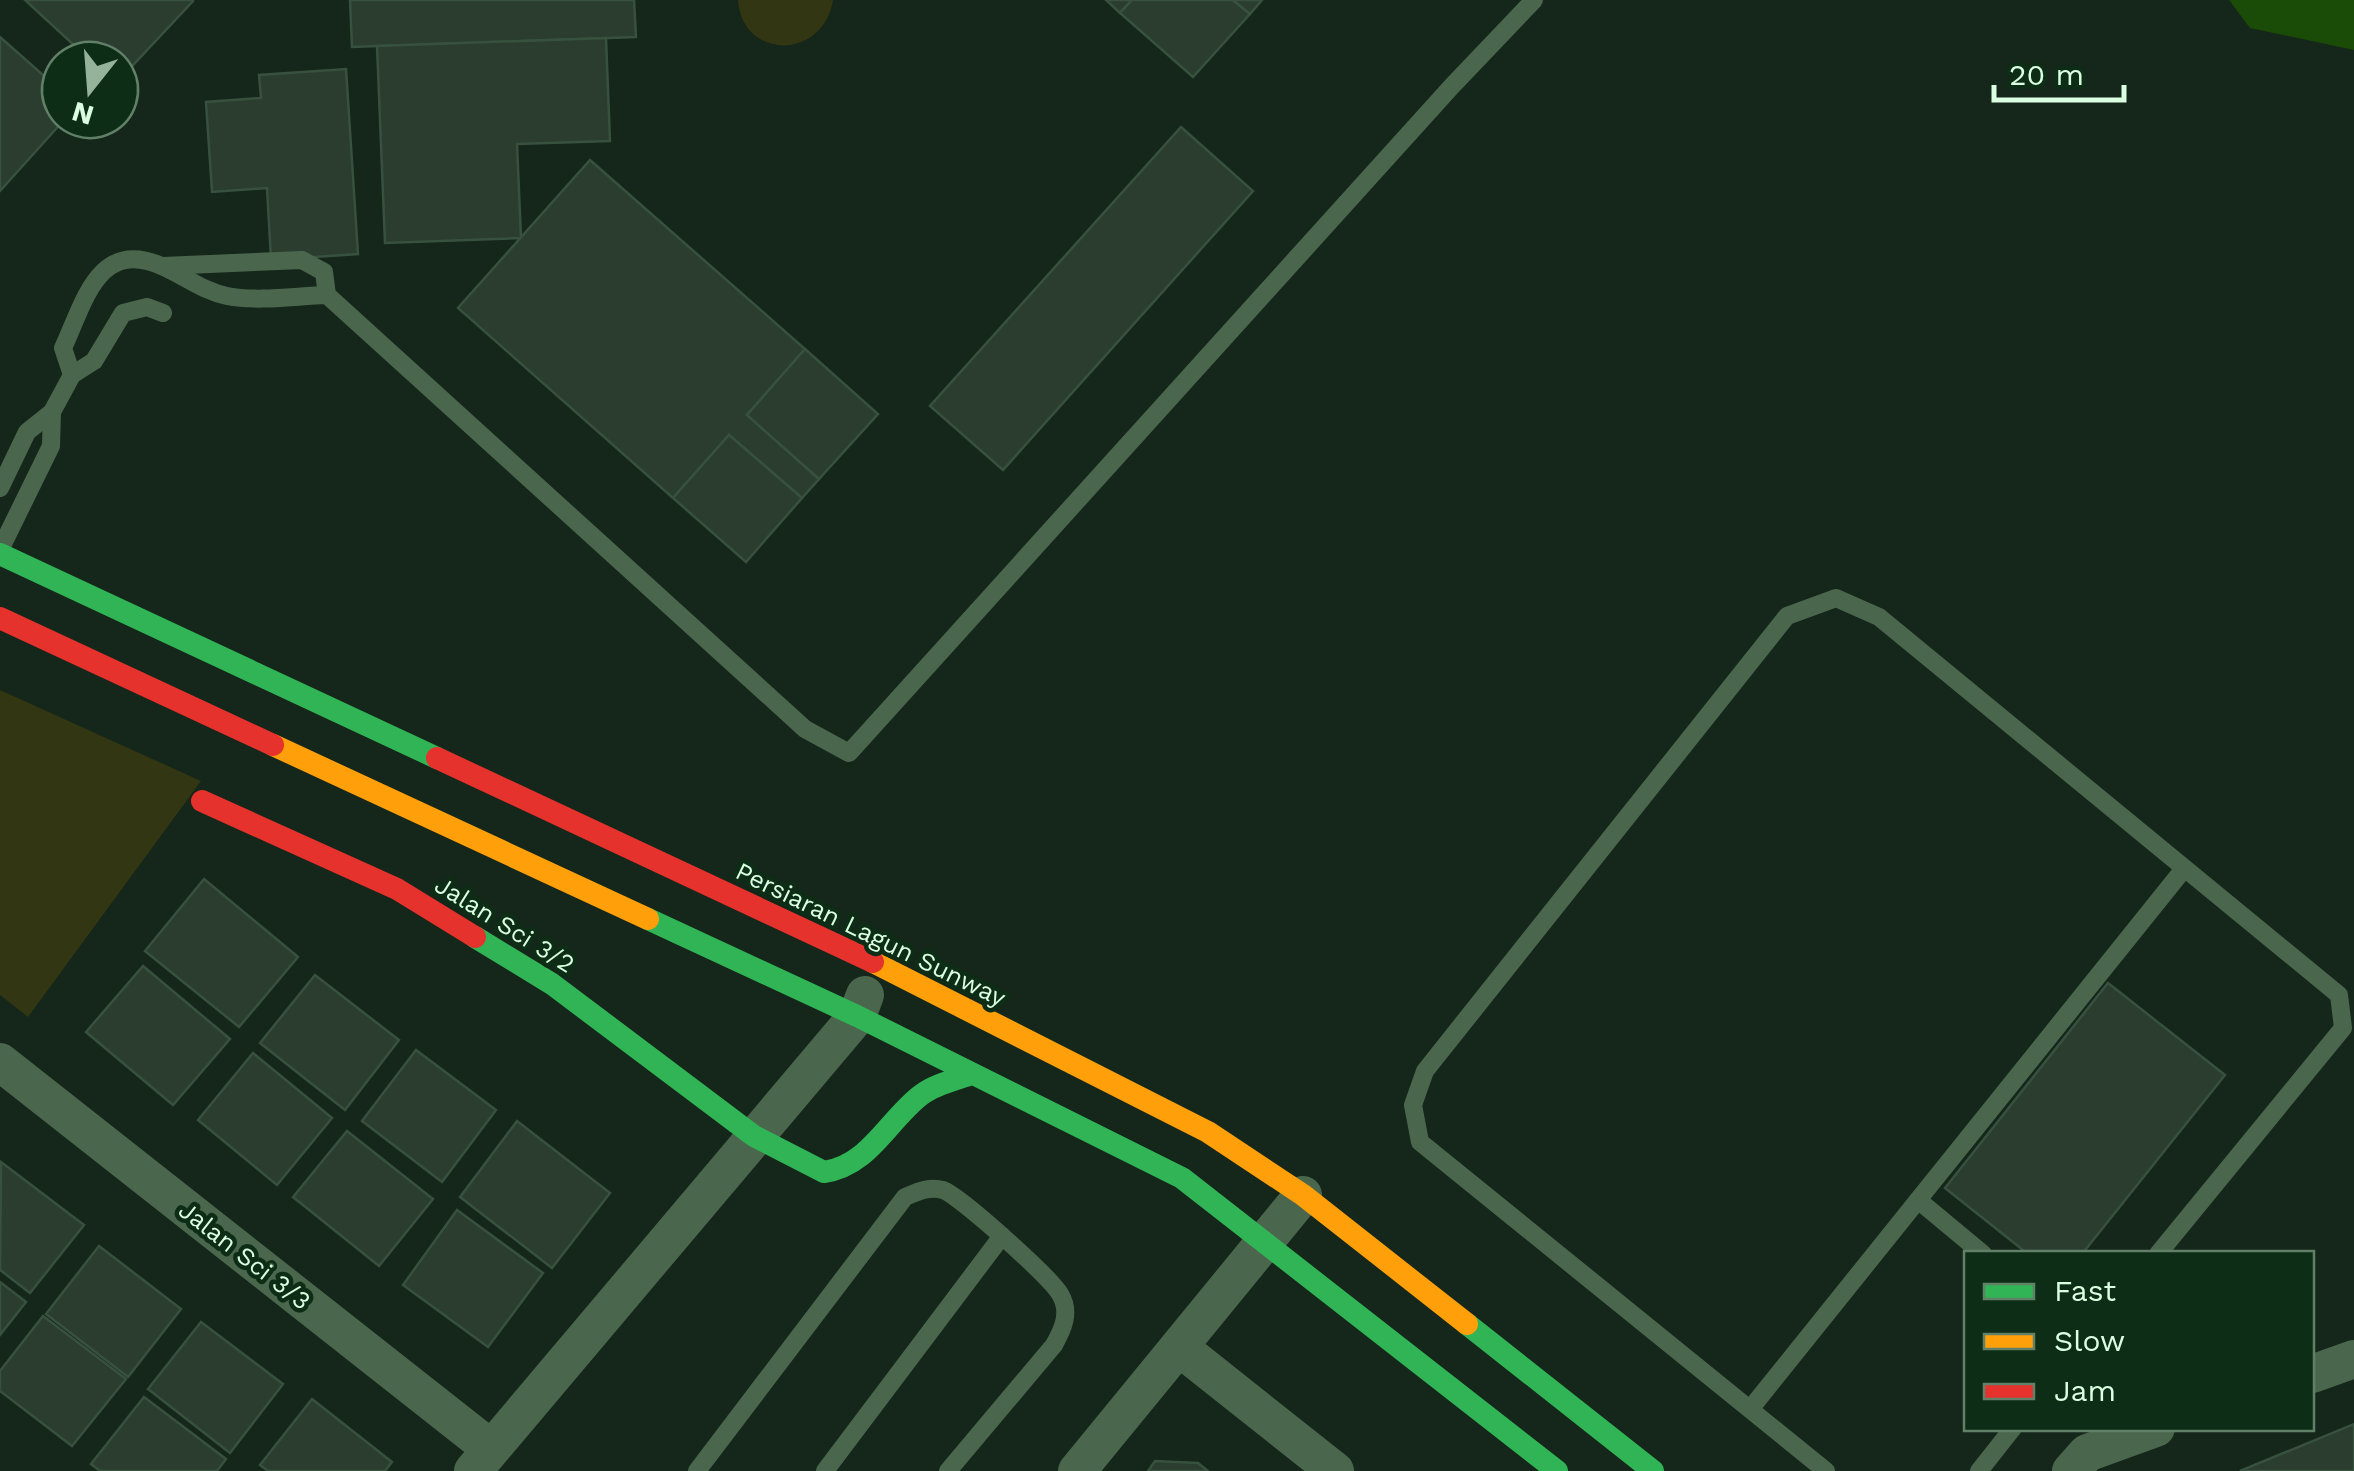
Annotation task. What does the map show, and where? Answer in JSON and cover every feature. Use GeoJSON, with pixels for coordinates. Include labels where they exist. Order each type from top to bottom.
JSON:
{"type":"FeatureCollection","features":[{"type":"Feature","properties":{"kind":"main road","name":"Persiaran Lagun Sunway"},"geometry":{"type":"LineString","coordinates":[[0,552],[877,964],[1208,1132],[1303,1195],[1654,1471]]}},
{"type":"Feature","properties":{"kind":"main road"},"geometry":{"type":"LineString","coordinates":[[0,618],[857,1016],[1182,1178],[1556,1471]]}},
{"type":"Feature","properties":{"kind":"main road","name":"Jalan Sci 3/2"},"geometry":{"type":"LineString","coordinates":[[202,801],[397,889],[552,984],[754,1136],[824,1172],[835,1173],[860,1156],[924,1093],[972,1074]]}},
{"type":"Feature","properties":{"kind":"street"},"geometry":{"type":"LineString","coordinates":[[482,1460],[857,1016],[877,964]]}},
{"type":"Feature","properties":{"kind":"street","name":"Jalan Sci 3/3"},"geometry":{"type":"LineString","coordinates":[[0,1062],[482,1460]]}},
{"type":"Feature","properties":{"kind":"street"},"geometry":{"type":"LineString","coordinates":[[1077,1471],[1303,1195]]}},
{"type":"Feature","properties":{"kind":"street"},"geometry":{"type":"LineString","coordinates":[[1180,1348],[1335,1471]]}},
{"type":"Feature","properties":{"kind":"street"},"geometry":{"type":"LineString","coordinates":[[2314,1373],[2354,1359]]}},
{"type":"Feature","properties":{"kind":"street"},"geometry":{"type":"LineString","coordinates":[[2070,1471],[2087,1453],[2148,1431]]}},
{"type":"Feature","properties":{"kind":"lane"},"geometry":{"type":"LineString","coordinates":[[163,266],[302,260],[324,272],[327,295],[805,730],[849,753],[1534,0]]}},
{"type":"Feature","properties":{"kind":"lane"},"geometry":{"type":"LineString","coordinates":[[72,375],[63,348],[94,282],[113,262],[134,258],[163,266],[201,288],[231,297],[327,295]]}},
{"type":"Feature","properties":{"kind":"lane"},"geometry":{"type":"LineString","coordinates":[[0,488],[28,432],[52,412],[72,375],[94,361],[124,313],[147,307],[162,313]]}},
{"type":"Feature","properties":{"kind":"lane"},"geometry":{"type":"LineString","coordinates":[[0,552],[51,446],[52,412]]}},
{"type":"Feature","properties":{"kind":"lane"},"geometry":{"type":"LineString","coordinates":[[1826,1471],[1420,1142],[1413,1105],[1425,1071],[1786,616],[1836,598],[1879,617],[2339,995],[2343,1028],[2160,1251]]}},
{"type":"Feature","properties":{"kind":"lane"},"geometry":{"type":"LineString","coordinates":[[1751,1408],[2184,870]]}},
{"type":"Feature","properties":{"kind":"lane"},"geometry":{"type":"LineString","coordinates":[[702,1470],[905,1197],[923,1189],[944,1190],[1002,1236],[1061,1294],[1066,1322],[1054,1345],[948,1471]]}},
{"type":"Feature","properties":{"kind":"lane"},"geometry":{"type":"LineString","coordinates":[[1918,1200],[1979,1251]]}},
{"type":"Feature","properties":{"kind":"lane"},"geometry":{"type":"LineString","coordinates":[[825,1471],[1002,1236]]}},
{"type":"Feature","properties":{"kind":"lane"},"geometry":{"type":"LineString","coordinates":[[1978,1471],[2011,1431]]}},
{"type":"Feature","properties":{"kind":"shaded area"},"geometry":{"type":"Polygon","coordinates":[[[738,0],[833,0],[826,20],[814,34],[800,43],[783,45],[753,34],[743,20],[738,0]]]}},
{"type":"Feature","properties":{"kind":"shaded area"},"geometry":{"type":"Polygon","coordinates":[[[2229,0],[2354,0],[2354,50],[2250,28],[2229,0]]]}},
{"type":"Feature","properties":{"kind":"shaded area"},"geometry":{"type":"Polygon","coordinates":[[[0,690],[201,781],[28,1017],[0,995],[0,690]]]}},
{"type":"Feature","properties":{"kind":"building"},"geometry":{"type":"Polygon","coordinates":[[[25,0],[193,1],[140,58],[140,40],[68,40],[25,0]]]}},
{"type":"Feature","properties":{"kind":"building"},"geometry":{"type":"Polygon","coordinates":[[[350,0],[634,0],[636,37],[352,47],[350,0]]]}},
{"type":"Feature","properties":{"kind":"building"},"geometry":{"type":"Polygon","coordinates":[[[1106,0],[1132,0],[1120,13],[1106,0]]]}},
{"type":"Feature","properties":{"kind":"building"},"geometry":{"type":"Polygon","coordinates":[[[1132,0],[1233,0],[1250,14],[1193,77],[1120,13],[1132,0]]]}},
{"type":"Feature","properties":{"kind":"building"},"geometry":{"type":"Polygon","coordinates":[[[1233,0],[1262,0],[1250,14],[1233,0]]]}},
{"type":"Feature","properties":{"kind":"building"},"geometry":{"type":"Polygon","coordinates":[[[0,37],[40,72],[40,140],[46,140],[0,191],[0,37]]]}},
{"type":"Feature","properties":{"kind":"building"},"geometry":{"type":"Polygon","coordinates":[[[606,38],[610,141],[517,144],[521,238],[385,243],[377,46],[606,38]]]}},
{"type":"Feature","properties":{"kind":"building"},"geometry":{"type":"Polygon","coordinates":[[[346,69],[358,254],[271,260],[267,188],[212,192],[206,102],[261,98],[259,75],[346,69]]]}},
{"type":"Feature","properties":{"kind":"building"},"geometry":{"type":"Polygon","coordinates":[[[1181,127],[1253,191],[1003,470],[930,406],[1181,127]]]}},
{"type":"Feature","properties":{"kind":"building"},"geometry":{"type":"Polygon","coordinates":[[[590,160],[805,349],[747,415],[819,479],[802,498],[729,435],[673,498],[458,308],[590,160]]]}},
{"type":"Feature","properties":{"kind":"building"},"geometry":{"type":"Polygon","coordinates":[[[805,349],[878,414],[819,479],[747,415],[805,349]]]}},
{"type":"Feature","properties":{"kind":"building"},"geometry":{"type":"Polygon","coordinates":[[[729,435],[802,498],[746,562],[673,498],[729,435]]]}},
{"type":"Feature","properties":{"kind":"building"},"geometry":{"type":"Polygon","coordinates":[[[204,879],[298,957],[239,1027],[145,951],[204,879]]]}},
{"type":"Feature","properties":{"kind":"building"},"geometry":{"type":"Polygon","coordinates":[[[143,966],[230,1039],[173,1105],[86,1032],[143,966]]]}},
{"type":"Feature","properties":{"kind":"building"},"geometry":{"type":"Polygon","coordinates":[[[315,975],[399,1040],[345,1110],[260,1043],[315,975]]]}},
{"type":"Feature","properties":{"kind":"building"},"geometry":{"type":"Polygon","coordinates":[[[2108,983],[2225,1075],[2084,1251],[2024,1251],[1945,1188],[2108,983]]]}},
{"type":"Feature","properties":{"kind":"building"},"geometry":{"type":"Polygon","coordinates":[[[416,1050],[496,1110],[442,1182],[362,1121],[416,1050]]]}},
{"type":"Feature","properties":{"kind":"building"},"geometry":{"type":"Polygon","coordinates":[[[253,1053],[332,1118],[277,1185],[198,1120],[253,1053]]]}},
{"type":"Feature","properties":{"kind":"building"},"geometry":{"type":"Polygon","coordinates":[[[517,1121],[610,1193],[552,1268],[460,1197],[517,1121]]]}},
{"type":"Feature","properties":{"kind":"building"},"geometry":{"type":"Polygon","coordinates":[[[347,1131],[433,1199],[379,1266],[293,1197],[347,1131]]]}},
{"type":"Feature","properties":{"kind":"building"},"geometry":{"type":"Polygon","coordinates":[[[1,1162],[84,1225],[30,1293],[0,1270],[1,1162]]]}},
{"type":"Feature","properties":{"kind":"building"},"geometry":{"type":"Polygon","coordinates":[[[457,1210],[543,1273],[488,1347],[403,1285],[457,1210]]]}},
{"type":"Feature","properties":{"kind":"building"},"geometry":{"type":"Polygon","coordinates":[[[99,1246],[181,1309],[128,1377],[46,1314],[99,1246]]]}},
{"type":"Feature","properties":{"kind":"building"},"geometry":{"type":"Polygon","coordinates":[[[0,1282],[26,1302],[0,1335],[0,1282]]]}},
{"type":"Feature","properties":{"kind":"building"},"geometry":{"type":"Polygon","coordinates":[[[43,1316],[126,1379],[72,1446],[0,1391],[0,1371],[43,1316]]]}},
{"type":"Feature","properties":{"kind":"building"},"geometry":{"type":"Polygon","coordinates":[[[201,1322],[283,1384],[230,1453],[148,1389],[201,1322]]]}},
{"type":"Feature","properties":{"kind":"building"},"geometry":{"type":"Polygon","coordinates":[[[144,1397],[226,1459],[217,1471],[100,1471],[91,1464],[144,1397]]]}},
{"type":"Feature","properties":{"kind":"building"},"geometry":{"type":"Polygon","coordinates":[[[312,1399],[392,1462],[385,1471],[268,1471],[260,1465],[312,1399]]]}},
{"type":"Feature","properties":{"kind":"building"},"geometry":{"type":"Polygon","coordinates":[[[2354,1424],[2354,1471],[2240,1471],[2354,1424]]]}},
{"type":"Feature","properties":{"kind":"building"},"geometry":{"type":"Polygon","coordinates":[[[1155,1461],[1198,1463],[1208,1471],[1148,1471],[1155,1461]]]}},
{"type":"Feature","properties":{"kind":"traffic: fast"},"geometry":{"type":"LineString","coordinates":[[0,554],[437,758]]}},
{"type":"Feature","properties":{"kind":"traffic: fast"},"geometry":{"type":"LineString","coordinates":[[648,919],[857,1016],[1182,1178],[1557,1471]]}},
{"type":"Feature","properties":{"kind":"traffic: fast"},"geometry":{"type":"LineString","coordinates":[[475,937],[552,984],[754,1136],[824,1172],[840,1168],[866,1152],[927,1091],[972,1074]]}},
{"type":"Feature","properties":{"kind":"traffic: fast"},"geometry":{"type":"LineString","coordinates":[[1467,1324],[1653,1471]]}},
{"type":"Feature","properties":{"kind":"traffic: slow"},"geometry":{"type":"LineString","coordinates":[[273,745],[648,919]]}},
{"type":"Feature","properties":{"kind":"traffic: slow"},"geometry":{"type":"LineString","coordinates":[[873,962],[1208,1132],[1303,1195],[1467,1324]]}},
{"type":"Feature","properties":{"kind":"traffic: jam"},"geometry":{"type":"LineString","coordinates":[[0,618],[273,745]]}},
{"type":"Feature","properties":{"kind":"traffic: jam"},"geometry":{"type":"LineString","coordinates":[[437,758],[873,962]]}},
{"type":"Feature","properties":{"kind":"traffic: jam"},"geometry":{"type":"LineString","coordinates":[[202,801],[397,889],[475,937]]}}]}
